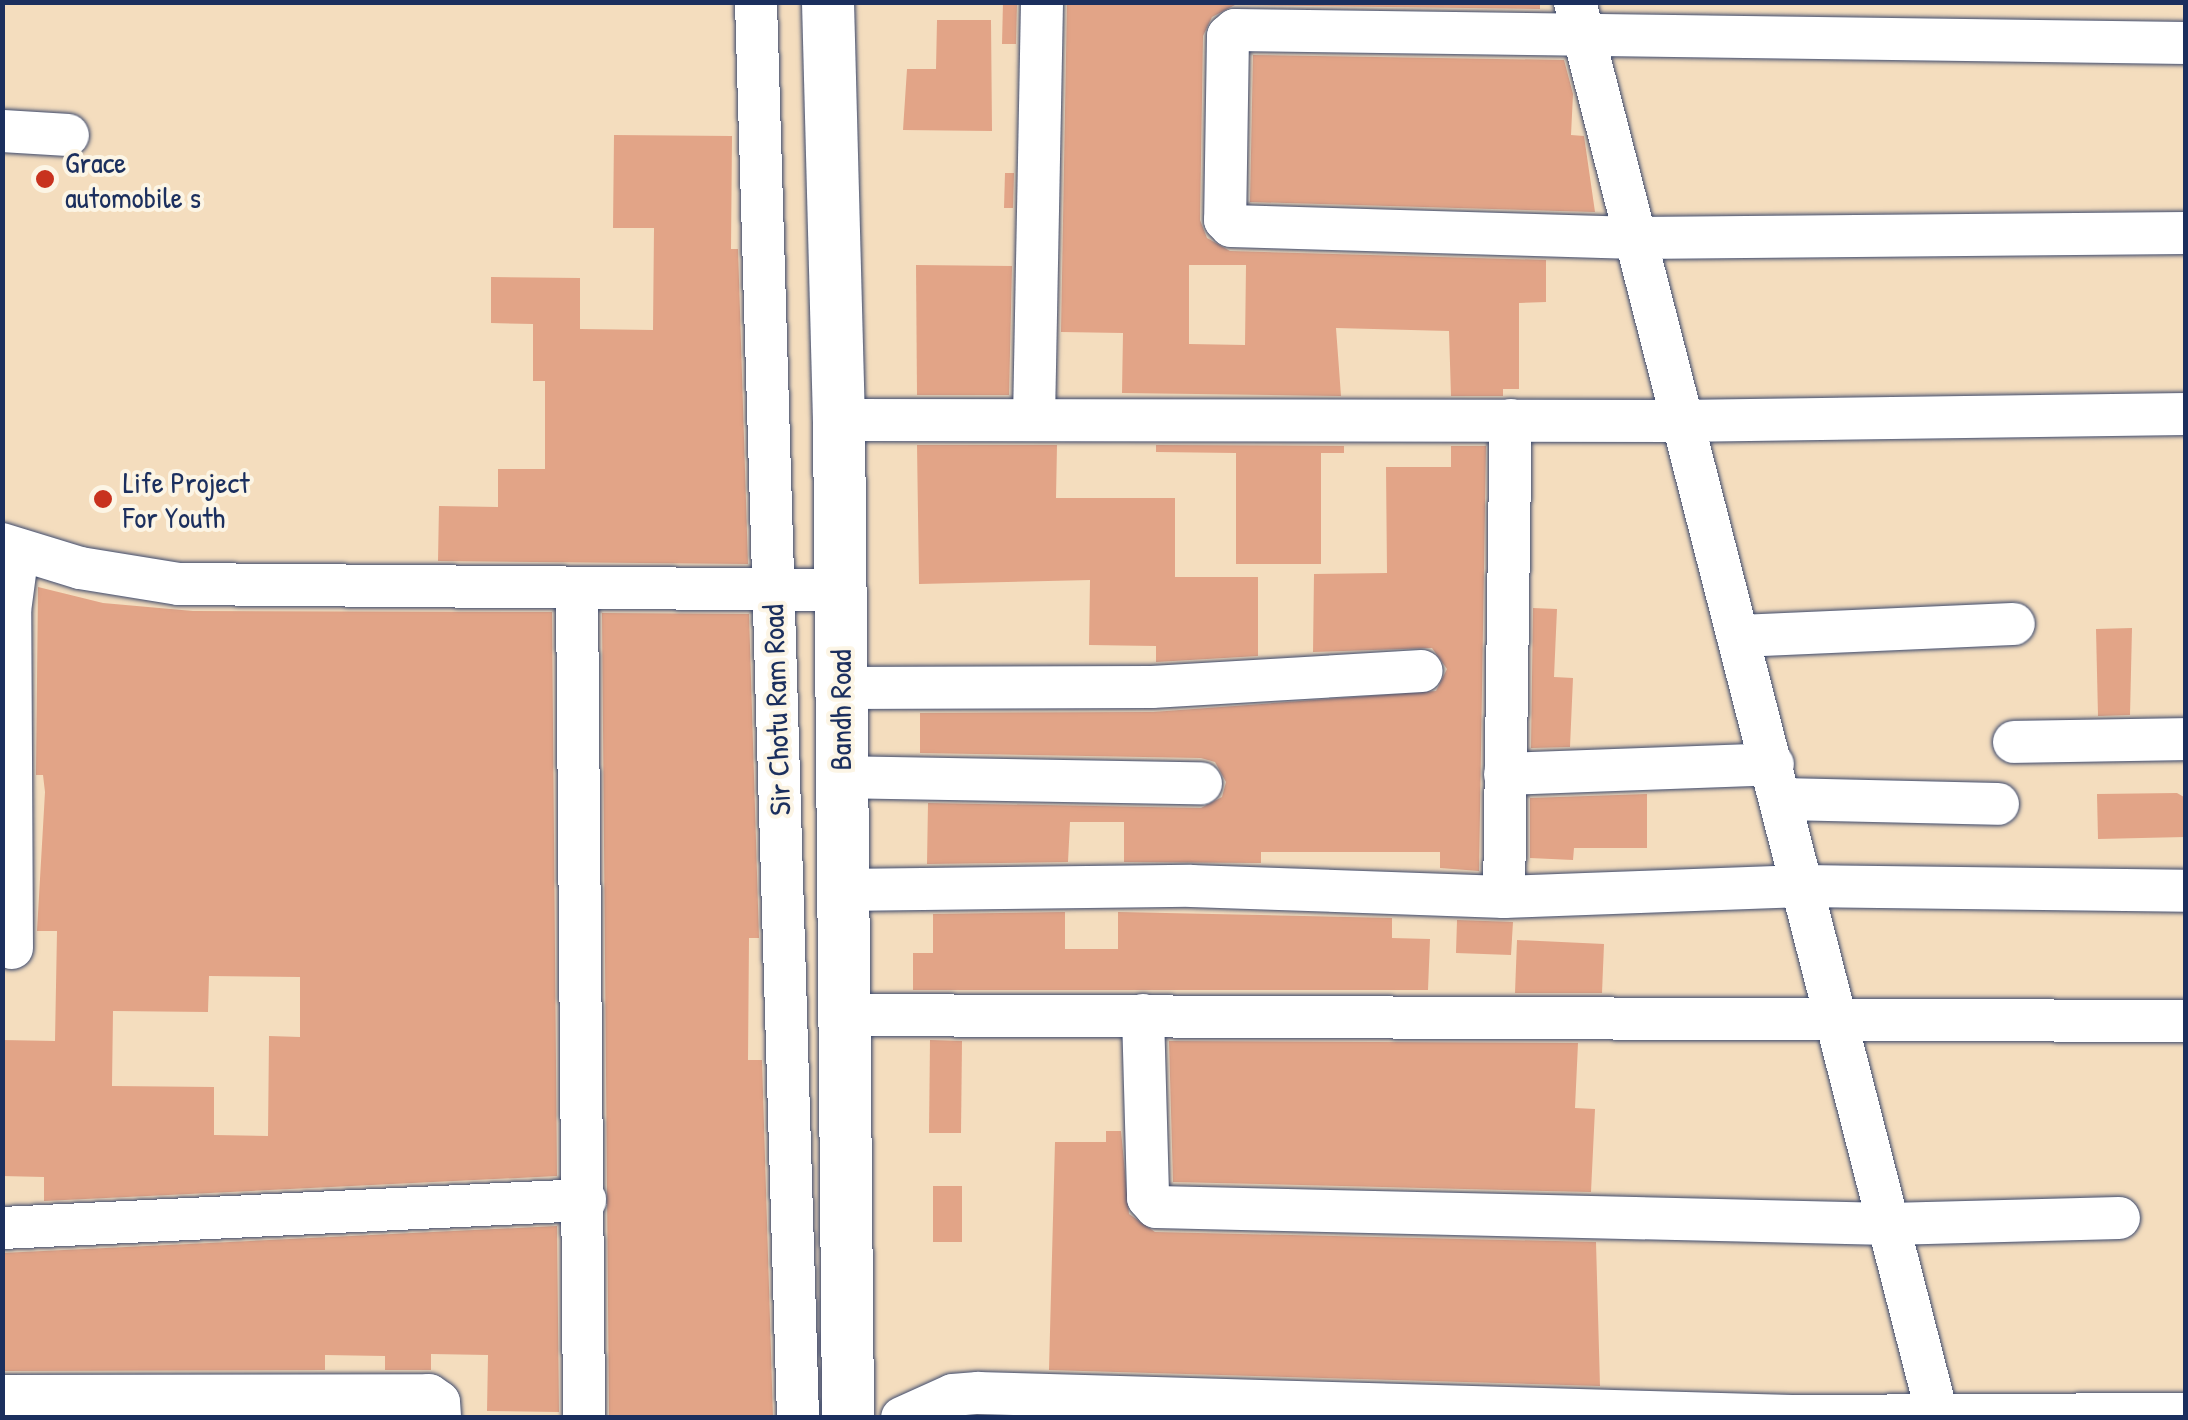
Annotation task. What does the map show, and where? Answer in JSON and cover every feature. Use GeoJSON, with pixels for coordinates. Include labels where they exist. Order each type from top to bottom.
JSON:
{"type":"FeatureCollection","features":[{"type":"Feature","properties":{"kind":"street","name":"Sir Chotu Ram Road"},"geometry":{"type":"LineString","coordinates":[[756,2],[798,1418]]}},
{"type":"Feature","properties":{"kind":"street","name":"Bandh Road"},"geometry":{"type":"LineString","coordinates":[[828,2],[839,420],[841,1015],[848,1418]]}},
{"type":"Feature","properties":{"kind":"street"},"geometry":{"type":"LineString","coordinates":[[1034,419],[1042,2]]}},
{"type":"Feature","properties":{"kind":"street"},"geometry":{"type":"LineString","coordinates":[[2186,43],[1578,18],[1231,32],[1226,223],[1636,238],[2186,233]]}},
{"type":"Feature","properties":{"kind":"street"},"geometry":{"type":"LineString","coordinates":[[1578,18],[1636,238],[1678,421],[1778,782],[1938,1416]]}},
{"type":"Feature","properties":{"kind":"street"},"geometry":{"type":"LineString","coordinates":[[2,131],[68,134]]}},
{"type":"Feature","properties":{"kind":"street"},"geometry":{"type":"LineString","coordinates":[[839,420],[1678,421],[2186,414]]}},
{"type":"Feature","properties":{"kind":"street"},"geometry":{"type":"LineString","coordinates":[[1504,896],[1512,420]]}},
{"type":"Feature","properties":{"kind":"street"},"geometry":{"type":"LineString","coordinates":[[12,948],[10,547],[179,584],[577,592],[839,590]]}},
{"type":"Feature","properties":{"kind":"street"},"geometry":{"type":"LineString","coordinates":[[577,592],[584,1418]]}},
{"type":"Feature","properties":{"kind":"street"},"geometry":{"type":"LineString","coordinates":[[1738,636],[2014,624]]}},
{"type":"Feature","properties":{"kind":"street"},"geometry":{"type":"LineString","coordinates":[[840,688],[1152,686],[1422,671]]}},
{"type":"Feature","properties":{"kind":"street"},"geometry":{"type":"LineString","coordinates":[[2014,742],[2186,740]]}},
{"type":"Feature","properties":{"kind":"street"},"geometry":{"type":"LineString","coordinates":[[1505,774],[1778,782],[1998,804]]}},
{"type":"Feature","properties":{"kind":"street"},"geometry":{"type":"LineString","coordinates":[[840,777],[1201,782]]}},
{"type":"Feature","properties":{"kind":"street"},"geometry":{"type":"LineString","coordinates":[[840,890],[1190,886],[1504,896],[1802,886],[2186,891]]}},
{"type":"Feature","properties":{"kind":"street"},"geometry":{"type":"LineString","coordinates":[[841,1015],[1836,1022],[2186,1020]]}},
{"type":"Feature","properties":{"kind":"street"},"geometry":{"type":"LineString","coordinates":[[1143,1015],[1148,1198],[1156,1207],[1889,1224],[2118,1218]]}},
{"type":"Feature","properties":{"kind":"street"},"geometry":{"type":"LineString","coordinates":[[2,1228],[585,1200]]}},
{"type":"Feature","properties":{"kind":"street"},"geometry":{"type":"LineString","coordinates":[[902,1418],[953,1395],[978,1393],[1488,1413],[2186,1414]]}},
{"type":"Feature","properties":{"kind":"street"},"geometry":{"type":"LineString","coordinates":[[2,1396],[429,1394],[440,1402],[440,1418]]}},
{"type":"Feature","properties":{"kind":"building"},"geometry":{"type":"Polygon","coordinates":[[[1003,2],[1017,2],[1016,44],[1002,44],[1003,2]]]}},
{"type":"Feature","properties":{"kind":"building"},"geometry":{"type":"Polygon","coordinates":[[[1067,2],[1540,2],[1540,9],[1235,5],[1212,17],[1203,36],[1200,220],[1207,238],[1230,251],[1546,260],[1546,302],[1519,303],[1519,389],[1503,389],[1503,396],[1451,396],[1449,331],[1336,328],[1341,396],[1122,393],[1123,333],[1061,332],[1067,2]],[[1189,265],[1189,344],[1245,345],[1246,265],[1189,265]]]}},
{"type":"Feature","properties":{"kind":"building"},"geometry":{"type":"Polygon","coordinates":[[[937,20],[991,20],[992,131],[903,130],[907,69],[936,69],[937,20]]]}},
{"type":"Feature","properties":{"kind":"building"},"geometry":{"type":"Polygon","coordinates":[[[1253,55],[1564,60],[1573,94],[1571,135],[1584,136],[1595,212],[1250,202],[1253,55]]]}},
{"type":"Feature","properties":{"kind":"building"},"geometry":{"type":"Polygon","coordinates":[[[614,135],[732,136],[731,249],[738,249],[748,564],[438,561],[439,506],[498,507],[498,469],[545,469],[545,381],[533,381],[533,324],[491,323],[491,277],[580,278],[580,329],[653,330],[654,228],[613,228],[614,135]]]}},
{"type":"Feature","properties":{"kind":"building"},"geometry":{"type":"Polygon","coordinates":[[[1005,173],[1014,173],[1013,208],[1004,208],[1005,173]]]}},
{"type":"Feature","properties":{"kind":"building"},"geometry":{"type":"Polygon","coordinates":[[[916,265],[1012,266],[1009,395],[917,395],[916,265]]]}},
{"type":"Feature","properties":{"kind":"building"},"geometry":{"type":"Polygon","coordinates":[[[917,445],[1057,445],[1056,498],[1175,498],[1175,577],[1258,577],[1258,656],[1156,662],[1156,646],[1089,645],[1090,580],[919,584],[917,445]]]}},
{"type":"Feature","properties":{"kind":"building"},"geometry":{"type":"Polygon","coordinates":[[[1156,445],[1344,446],[1344,453],[1321,453],[1321,564],[1236,564],[1236,453],[1156,452],[1156,445]]]}},
{"type":"Feature","properties":{"kind":"building"},"geometry":{"type":"Polygon","coordinates":[[[1451,446],[1486,446],[1479,871],[1440,868],[1440,852],[1261,852],[1261,863],[1124,862],[1124,822],[1070,822],[1068,862],[927,864],[928,803],[1201,808],[1222,797],[1226,782],[1215,762],[1201,758],[920,753],[920,713],[1153,712],[1436,691],[1447,669],[1432,648],[1313,652],[1314,574],[1387,573],[1386,467],[1451,467],[1451,446]]]}},
{"type":"Feature","properties":{"kind":"building"},"geometry":{"type":"Polygon","coordinates":[[[38,587],[103,603],[193,611],[552,612],[557,1176],[44,1201],[44,1177],[2,1176],[2,1040],[55,1041],[57,931],[37,931],[45,792],[43,775],[36,775],[38,587]],[[209,976],[208,1012],[113,1011],[112,1086],[214,1087],[214,1135],[268,1136],[269,1036],[300,1037],[300,977],[209,976]]]}},
{"type":"Feature","properties":{"kind":"building"},"geometry":{"type":"Polygon","coordinates":[[[1533,608],[1557,609],[1554,677],[1573,678],[1570,747],[1531,748],[1533,608]]]}},
{"type":"Feature","properties":{"kind":"building"},"geometry":{"type":"Polygon","coordinates":[[[602,613],[749,614],[759,938],[749,938],[748,1060],[762,1060],[773,1418],[609,1418],[602,613]]]}},
{"type":"Feature","properties":{"kind":"building"},"geometry":{"type":"Polygon","coordinates":[[[2132,628],[2130,715],[2098,716],[2096,629],[2132,628]]]}},
{"type":"Feature","properties":{"kind":"building"},"geometry":{"type":"Polygon","coordinates":[[[2177,793],[2184,797],[2185,837],[2098,839],[2097,794],[2177,793]]]}},
{"type":"Feature","properties":{"kind":"building"},"geometry":{"type":"Polygon","coordinates":[[[1647,794],[1647,848],[1574,848],[1573,860],[1530,858],[1530,798],[1647,794]]]}},
{"type":"Feature","properties":{"kind":"building"},"geometry":{"type":"Polygon","coordinates":[[[1065,912],[1065,949],[1118,949],[1118,912],[1392,918],[1392,938],[1430,939],[1428,990],[913,990],[913,953],[933,953],[933,914],[1065,912]]]}},
{"type":"Feature","properties":{"kind":"building"},"geometry":{"type":"Polygon","coordinates":[[[1457,920],[1513,922],[1511,955],[1456,953],[1457,920]]]}},
{"type":"Feature","properties":{"kind":"building"},"geometry":{"type":"Polygon","coordinates":[[[1517,940],[1604,944],[1602,993],[1515,993],[1517,940]]]}},
{"type":"Feature","properties":{"kind":"building"},"geometry":{"type":"Polygon","coordinates":[[[930,1040],[962,1041],[961,1133],[929,1133],[930,1040]]]}},
{"type":"Feature","properties":{"kind":"building"},"geometry":{"type":"Polygon","coordinates":[[[1169,1041],[1578,1043],[1575,1108],[1595,1109],[1591,1192],[1173,1182],[1169,1041]]]}},
{"type":"Feature","properties":{"kind":"building"},"geometry":{"type":"Polygon","coordinates":[[[1106,1131],[1121,1131],[1129,1214],[1155,1232],[1596,1242],[1600,1386],[1049,1370],[1055,1142],[1106,1142],[1106,1131]]]}},
{"type":"Feature","properties":{"kind":"building"},"geometry":{"type":"Polygon","coordinates":[[[933,1186],[962,1186],[962,1242],[933,1242],[933,1186]]]}},
{"type":"Feature","properties":{"kind":"building"},"geometry":{"type":"Polygon","coordinates":[[[557,1226],[559,1412],[487,1411],[488,1355],[431,1354],[431,1370],[385,1370],[385,1356],[325,1355],[325,1370],[2,1371],[2,1253],[557,1226]]]}},
{"type":"Feature","properties":{"kind":"place","name":"Grace automobile s"},"geometry":{"type":"Point","coordinates":[45,179]}},
{"type":"Feature","properties":{"kind":"place","name":"Life Project For Youth"},"geometry":{"type":"Point","coordinates":[103,499]}}]}
